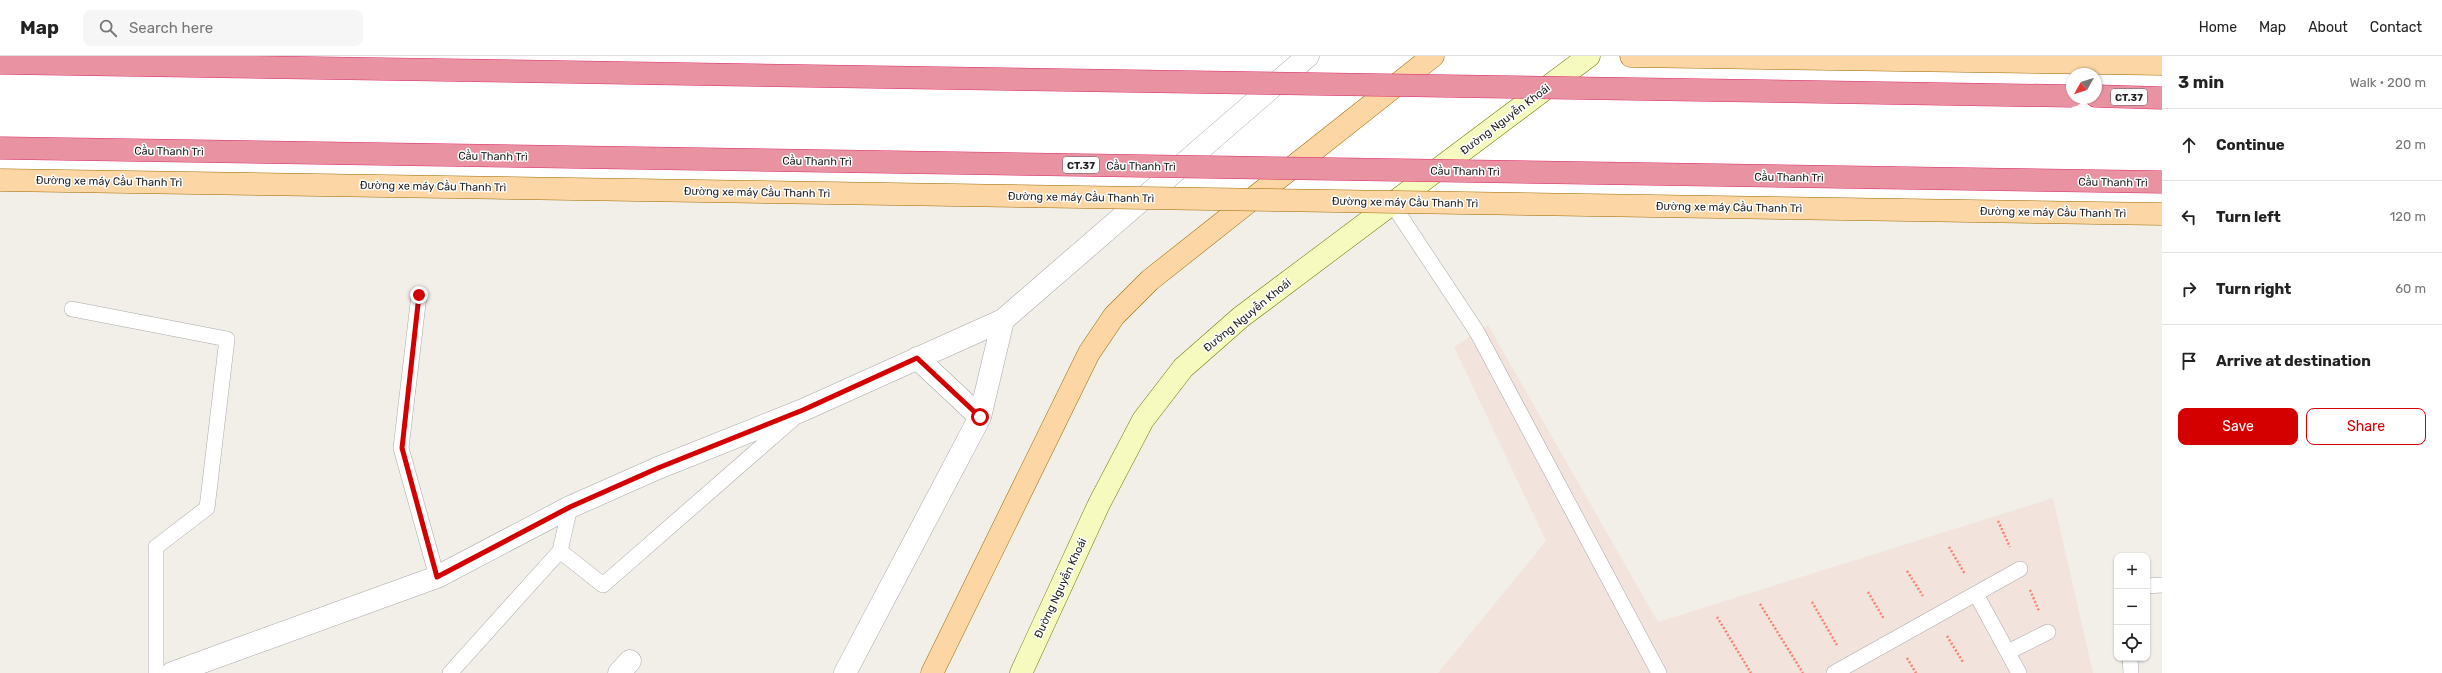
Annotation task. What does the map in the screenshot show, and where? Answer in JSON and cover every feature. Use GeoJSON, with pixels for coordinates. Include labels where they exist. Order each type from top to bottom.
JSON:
{"type":"FeatureCollection","features":[{"type":"Feature","properties":{"kind":"highway"},"geometry":{"type":"LineString","coordinates":[[0,63],[2066,96]]}},
{"type":"Feature","properties":{"kind":"highway","name":"CT.37"},"geometry":{"type":"LineString","coordinates":[[2102,96],[2162,98]]}},
{"type":"Feature","properties":{"kind":"highway","name":"Cầu Thanh Trì"},"geometry":{"type":"LineString","coordinates":[[0,148],[2162,182]]}},
{"type":"Feature","properties":{"kind":"main road"},"geometry":{"type":"LineString","coordinates":[[932,673],[1089,353],[1114,316],[1150,280],[1433,56]]}},
{"type":"Feature","properties":{"kind":"main road"},"geometry":{"type":"LineString","coordinates":[[1631,56],[2162,64]]}},
{"type":"Feature","properties":{"kind":"main road","name":"Đường xe máy Cầu Thanh Trì"},"geometry":{"type":"LineString","coordinates":[[0,180],[2162,214]]}},
{"type":"Feature","properties":{"kind":"street"},"geometry":{"type":"LineString","coordinates":[[172,673],[437,577],[570,507],[658,468],[803,410],[1003,320],[1308,56]]}},
{"type":"Feature","properties":{"kind":"street","name":"Đường Nguyễn Khoái"},"geometry":{"type":"LineString","coordinates":[[1021,673],[1102,497],[1143,420],[1183,368],[1241,317],[1589,56]]}},
{"type":"Feature","properties":{"kind":"street"},"geometry":{"type":"LineString","coordinates":[[845,673],[980,417],[1003,320]]}},
{"type":"Feature","properties":{"kind":"street"},"geometry":{"type":"LineString","coordinates":[[917,358],[980,417]]}},
{"type":"Feature","properties":{"kind":"lane"},"geometry":{"type":"LineString","coordinates":[[1388,206],[1397,211],[1477,332],[1659,673]]}},
{"type":"Feature","properties":{"kind":"lane"},"geometry":{"type":"LineString","coordinates":[[419,295],[402,448],[437,577]]}},
{"type":"Feature","properties":{"kind":"lane"},"geometry":{"type":"LineString","coordinates":[[72,309],[227,339],[207,508],[156,547],[156,673]]}},
{"type":"Feature","properties":{"kind":"lane"},"geometry":{"type":"LineString","coordinates":[[560,552],[603,585],[803,410]]}},
{"type":"Feature","properties":{"kind":"lane"},"geometry":{"type":"LineString","coordinates":[[450,673],[560,552],[570,507]]}},
{"type":"Feature","properties":{"kind":"lane"},"geometry":{"type":"LineString","coordinates":[[1834,673],[1854,667],[1896,638],[2020,569]]}},
{"type":"Feature","properties":{"kind":"lane"},"geometry":{"type":"LineString","coordinates":[[2150,586],[2162,585]]}},
{"type":"Feature","properties":{"kind":"lane"},"geometry":{"type":"LineString","coordinates":[[1976,594],[2020,673]]}},
{"type":"Feature","properties":{"kind":"lane"},"geometry":{"type":"LineString","coordinates":[[2008,652],[2048,632]]}},
{"type":"Feature","properties":{"kind":"lane"},"geometry":{"type":"LineString","coordinates":[[2130,661],[2130,673]]}},
{"type":"Feature","properties":{"kind":"path"},"geometry":{"type":"LineString","coordinates":[[1998,521],[2048,632]]}},
{"type":"Feature","properties":{"kind":"path"},"geometry":{"type":"LineString","coordinates":[[1949,546],[1976,594]]}},
{"type":"Feature","properties":{"kind":"path"},"geometry":{"type":"LineString","coordinates":[[1907,571],[1963,662]]}},
{"type":"Feature","properties":{"kind":"path"},"geometry":{"type":"LineString","coordinates":[[1868,592],[1896,638]]}},
{"type":"Feature","properties":{"kind":"path"},"geometry":{"type":"LineString","coordinates":[[1812,602],[1854,667]]}},
{"type":"Feature","properties":{"kind":"path"},"geometry":{"type":"LineString","coordinates":[[1760,604],[1802,673]]}},
{"type":"Feature","properties":{"kind":"path"},"geometry":{"type":"LineString","coordinates":[[1717,617],[1751,673]]}},
{"type":"Feature","properties":{"kind":"shaded area"},"geometry":{"type":"Polygon","coordinates":[[[1488,325],[1658,622],[2053,498],[2093,673],[1438,673],[1546,541],[1454,347],[1488,325]]]}},
{"type":"Feature","properties":{"kind":"pier"},"geometry":{"type":"Polygon","coordinates":[[[0,56],[2162,56],[2162,205],[0,171],[0,56]]]}},
{"type":"Feature","properties":{"kind":"route"},"geometry":{"type":"LineString","coordinates":[[419,295],[402,448],[437,577],[570,507],[658,468],[803,410],[917,358],[980,417]]}}]}
